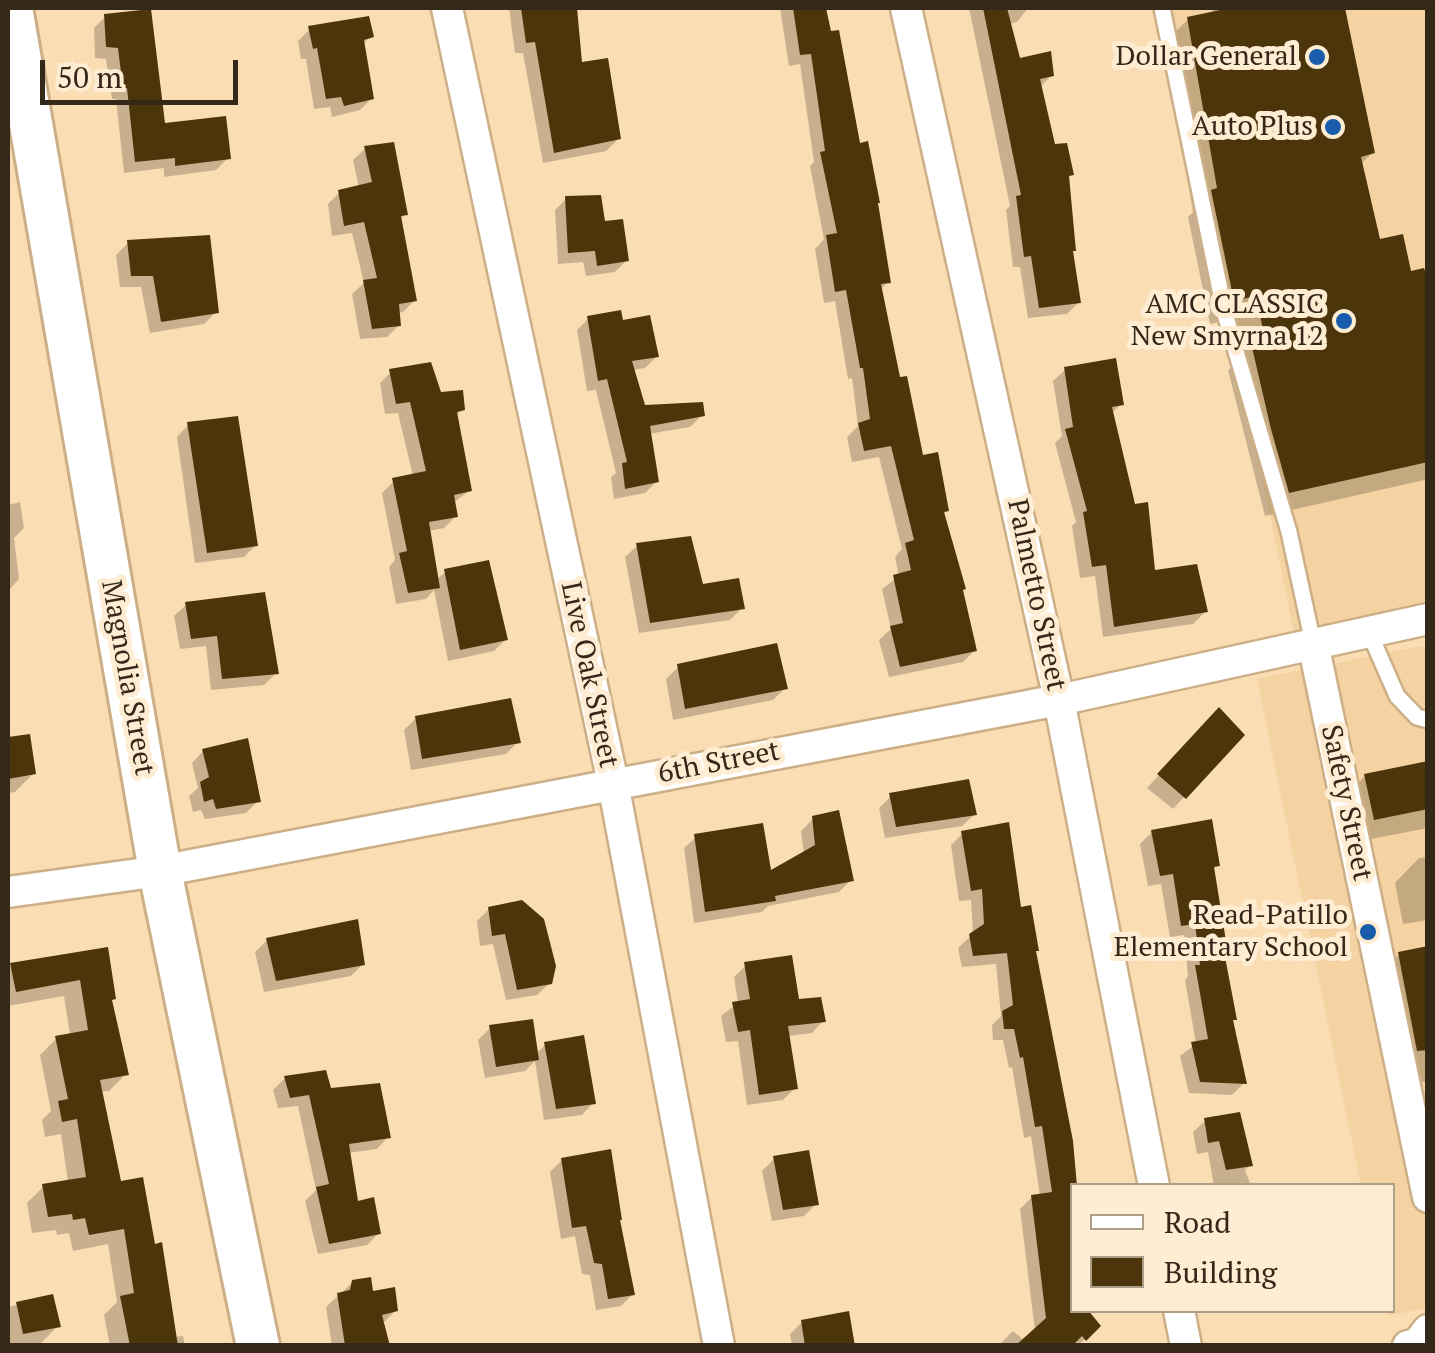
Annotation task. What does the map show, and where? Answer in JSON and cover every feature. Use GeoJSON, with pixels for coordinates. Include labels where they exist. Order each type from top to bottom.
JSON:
{"type":"FeatureCollection","features":[{"type":"Feature","properties":{"kind":"street","name":"Magnolia Street"},"geometry":{"type":"LineString","coordinates":[[11,8],[160,871],[258,1346]]}},
{"type":"Feature","properties":{"kind":"street","name":"Live Oak Street"},"geometry":{"type":"LineString","coordinates":[[446,8],[612,783],[719,1346]]}},
{"type":"Feature","properties":{"kind":"street","name":"Palmetto Street"},"geometry":{"type":"LineString","coordinates":[[906,8],[1060,700],[1153,1183]]}},
{"type":"Feature","properties":{"kind":"street","name":"6th Street"},"geometry":{"type":"LineString","coordinates":[[8,892],[160,871],[1060,700],[1428,620]]}},
{"type":"Feature","properties":{"kind":"street","name":"Safety Street"},"geometry":{"type":"LineString","coordinates":[[1313,644],[1428,1197]]}},
{"type":"Feature","properties":{"kind":"street"},"geometry":{"type":"LineString","coordinates":[[1180,1313],[1186,1346]]}},
{"type":"Feature","properties":{"kind":"street"},"geometry":{"type":"LineString","coordinates":[[1408,1346],[1417,1344],[1428,1330]]}},
{"type":"Feature","properties":{"kind":"lane"},"geometry":{"type":"LineString","coordinates":[[1162,8],[1225,314],[1289,532],[1313,644]]}},
{"type":"Feature","properties":{"kind":"lane"},"geometry":{"type":"LineString","coordinates":[[1369,632],[1397,696],[1417,717],[1428,720]]}},
{"type":"Feature","properties":{"kind":"shaded area"},"geometry":{"type":"Polygon","coordinates":[[[1165,8],[1427,8],[1427,604],[1294,632],[1165,8]]]}},
{"type":"Feature","properties":{"kind":"shaded area","name":"Read-Patillo Elementary School"},"geometry":{"type":"Polygon","coordinates":[[[1427,645],[1427,1308],[1388,1316],[1395,1313],[1395,1183],[1361,1183],[1257,679],[1427,645]]]}},
{"type":"Feature","properties":{"kind":"building"},"geometry":{"type":"Polygon","coordinates":[[[521,8],[577,8],[582,62],[608,58],[621,139],[554,153],[535,42],[526,43],[521,8]]]}},
{"type":"Feature","properties":{"kind":"building"},"geometry":{"type":"Polygon","coordinates":[[[793,8],[826,8],[831,31],[839,30],[860,143],[868,141],[880,203],[891,283],[881,284],[900,377],[907,376],[923,455],[938,452],[949,511],[944,512],[966,589],[963,590],[977,651],[900,667],[890,626],[903,623],[893,575],[911,570],[905,543],[914,540],[891,446],[864,451],[858,423],[870,419],[863,368],[846,290],[835,292],[826,235],[837,233],[820,152],[825,151],[811,54],[800,55],[793,8]]]}},
{"type":"Feature","properties":{"kind":"building"},"geometry":{"type":"Polygon","coordinates":[[[983,8],[1007,8],[1020,58],[1051,51],[1054,76],[1040,79],[1055,144],[1067,143],[1074,175],[1069,176],[1073,251],[1081,303],[1039,308],[1031,256],[1024,257],[1016,196],[1021,195],[983,8]]]}},
{"type":"Feature","properties":{"kind":"building","name":"AMC CLASSIC New Smyrna 12"},"geometry":{"type":"Polygon","coordinates":[[[1230,8],[1345,8],[1375,153],[1361,157],[1380,239],[1403,234],[1411,271],[1424,268],[1428,280],[1428,462],[1289,493],[1251,343],[1265,339],[1256,296],[1234,301],[1211,190],[1217,188],[1187,17],[1230,8]]]}},
{"type":"Feature","properties":{"kind":"building"},"geometry":{"type":"Polygon","coordinates":[[[151,9],[165,123],[226,116],[231,159],[175,166],[175,158],[135,162],[127,88],[123,89],[118,48],[106,47],[104,14],[151,9]]]}},
{"type":"Feature","properties":{"kind":"building"},"geometry":{"type":"Polygon","coordinates":[[[369,16],[374,37],[364,40],[374,99],[344,106],[341,97],[326,99],[317,48],[313,49],[308,26],[369,16]]]}},
{"type":"Feature","properties":{"kind":"building"},"geometry":{"type":"Polygon","coordinates":[[[394,142],[408,215],[401,216],[417,301],[399,304],[401,326],[372,329],[363,280],[377,278],[364,222],[344,226],[338,190],[372,182],[364,146],[394,142]]]}},
{"type":"Feature","properties":{"kind":"building"},"geometry":{"type":"Polygon","coordinates":[[[601,195],[605,221],[623,219],[629,261],[597,266],[595,251],[568,253],[565,196],[601,195]]]}},
{"type":"Feature","properties":{"kind":"building"},"geometry":{"type":"Polygon","coordinates":[[[210,235],[219,313],[161,322],[153,276],[131,276],[127,240],[210,235]]]}},
{"type":"Feature","properties":{"kind":"building"},"geometry":{"type":"Polygon","coordinates":[[[621,310],[623,320],[650,315],[659,357],[632,361],[645,405],[703,402],[705,416],[650,426],[659,482],[625,489],[622,463],[627,462],[607,379],[598,381],[587,316],[621,310]]]}},
{"type":"Feature","properties":{"kind":"building"},"geometry":{"type":"Polygon","coordinates":[[[1116,358],[1124,405],[1112,407],[1135,504],[1148,502],[1155,570],[1197,564],[1208,612],[1114,627],[1106,565],[1092,567],[1083,512],[1087,511],[1065,429],[1073,427],[1064,367],[1116,358]]]}},
{"type":"Feature","properties":{"kind":"building"},"geometry":{"type":"Polygon","coordinates":[[[431,362],[441,392],[463,390],[465,410],[457,412],[472,491],[454,495],[458,517],[429,522],[440,588],[408,593],[399,553],[407,551],[392,478],[426,471],[410,402],[396,404],[389,369],[431,362]]]}},
{"type":"Feature","properties":{"kind":"building"},"geometry":{"type":"Polygon","coordinates":[[[238,416],[258,546],[207,553],[187,422],[238,416]]]}},
{"type":"Feature","properties":{"kind":"building"},"geometry":{"type":"Polygon","coordinates":[[[691,536],[703,584],[739,578],[745,609],[650,623],[636,543],[691,536]]]}},
{"type":"Feature","properties":{"kind":"building"},"geometry":{"type":"Polygon","coordinates":[[[489,560],[508,640],[460,650],[444,569],[489,560]]]}},
{"type":"Feature","properties":{"kind":"building"},"geometry":{"type":"Polygon","coordinates":[[[265,592],[279,674],[222,679],[217,636],[191,639],[185,602],[265,592]]]}},
{"type":"Feature","properties":{"kind":"building"},"geometry":{"type":"Polygon","coordinates":[[[777,643],[788,689],[685,709],[677,664],[777,643]]]}},
{"type":"Feature","properties":{"kind":"building"},"geometry":{"type":"Polygon","coordinates":[[[511,698],[521,743],[422,759],[415,716],[511,698]]]}},
{"type":"Feature","properties":{"kind":"building"},"geometry":{"type":"Polygon","coordinates":[[[1219,707],[1245,735],[1186,799],[1157,774],[1219,707]]]}},
{"type":"Feature","properties":{"kind":"building"},"geometry":{"type":"Polygon","coordinates":[[[30,734],[36,774],[8,779],[8,737],[30,734]]]}},
{"type":"Feature","properties":{"kind":"building"},"geometry":{"type":"Polygon","coordinates":[[[248,738],[261,802],[216,809],[213,799],[204,802],[200,782],[209,777],[202,749],[248,738]]]}},
{"type":"Feature","properties":{"kind":"building"},"geometry":{"type":"Polygon","coordinates":[[[1428,761],[1428,809],[1374,820],[1364,774],[1428,761]]]}},
{"type":"Feature","properties":{"kind":"building"},"geometry":{"type":"Polygon","coordinates":[[[969,779],[977,815],[896,827],[889,793],[969,779]]]}},
{"type":"Feature","properties":{"kind":"building"},"geometry":{"type":"Polygon","coordinates":[[[839,810],[854,881],[775,896],[776,901],[705,912],[694,834],[763,823],[771,870],[815,845],[812,816],[839,810]]]}},
{"type":"Feature","properties":{"kind":"building"},"geometry":{"type":"Polygon","coordinates":[[[1212,819],[1220,866],[1214,867],[1226,941],[1222,941],[1247,1084],[1200,1082],[1191,1042],[1208,1039],[1195,965],[1200,965],[1195,924],[1181,926],[1173,874],[1160,876],[1151,830],[1212,819]]]}},
{"type":"Feature","properties":{"kind":"building"},"geometry":{"type":"Polygon","coordinates":[[[1009,822],[1021,907],[1031,905],[1036,951],[1073,1141],[1077,1183],[1070,1183],[1070,1313],[1090,1313],[1101,1326],[1086,1341],[1082,1336],[1072,1346],[1015,1346],[1046,1318],[1031,1195],[1052,1192],[1042,1126],[1035,1127],[1023,1057],[1020,1058],[1014,1029],[1004,1029],[1002,1011],[1013,1005],[1007,953],[973,956],[969,934],[984,924],[982,889],[971,891],[961,831],[1009,822]]]}},
{"type":"Feature","properties":{"kind":"building"},"geometry":{"type":"Polygon","coordinates":[[[522,900],[544,919],[556,966],[552,984],[517,990],[505,934],[492,936],[488,907],[522,900]]]}},
{"type":"Feature","properties":{"kind":"building"},"geometry":{"type":"Polygon","coordinates":[[[358,919],[365,965],[276,981],[266,938],[358,919]]]}},
{"type":"Feature","properties":{"kind":"building"},"geometry":{"type":"Polygon","coordinates":[[[1428,946],[1428,1050],[1417,1051],[1398,952],[1428,946]]]}},
{"type":"Feature","properties":{"kind":"building"},"geometry":{"type":"Polygon","coordinates":[[[108,947],[116,999],[112,1000],[129,1075],[100,1080],[121,1181],[143,1177],[155,1244],[162,1242],[178,1346],[130,1346],[120,1296],[134,1293],[124,1229],[89,1235],[85,1218],[73,1220],[72,1214],[48,1217],[42,1184],[86,1177],[77,1119],[62,1122],[58,1101],[68,1099],[55,1036],[88,1030],[80,980],[16,992],[10,963],[108,947]]]}},
{"type":"Feature","properties":{"kind":"building"},"geometry":{"type":"Polygon","coordinates":[[[792,955],[799,999],[821,997],[826,1022],[788,1026],[798,1089],[759,1095],[750,1030],[738,1032],[732,1002],[750,999],[744,962],[792,955]]]}},
{"type":"Feature","properties":{"kind":"building"},"geometry":{"type":"Polygon","coordinates":[[[533,1019],[539,1060],[496,1067],[489,1025],[533,1019]]]}},
{"type":"Feature","properties":{"kind":"building"},"geometry":{"type":"Polygon","coordinates":[[[584,1035],[596,1104],[556,1109],[544,1042],[584,1035]]]}},
{"type":"Feature","properties":{"kind":"building"},"geometry":{"type":"Polygon","coordinates":[[[326,1070],[331,1088],[380,1083],[391,1138],[349,1144],[358,1201],[374,1197],[381,1234],[329,1244],[316,1187],[329,1184],[309,1095],[290,1098],[284,1076],[326,1070]]]}},
{"type":"Feature","properties":{"kind":"building"},"geometry":{"type":"Polygon","coordinates":[[[1240,1112],[1253,1166],[1226,1170],[1219,1141],[1208,1143],[1204,1118],[1240,1112]]]}},
{"type":"Feature","properties":{"kind":"building"},"geometry":{"type":"Polygon","coordinates":[[[611,1149],[635,1295],[608,1299],[602,1264],[594,1263],[586,1226],[572,1228],[561,1158],[611,1149]]]}},
{"type":"Feature","properties":{"kind":"building"},"geometry":{"type":"Polygon","coordinates":[[[809,1150],[819,1205],[783,1210],[773,1156],[809,1150]]]}},
{"type":"Feature","properties":{"kind":"building"},"geometry":{"type":"Polygon","coordinates":[[[371,1277],[373,1291],[395,1287],[398,1311],[382,1315],[390,1346],[345,1346],[337,1293],[350,1290],[352,1280],[371,1277]]]}},
{"type":"Feature","properties":{"kind":"building"},"geometry":{"type":"Polygon","coordinates":[[[53,1294],[61,1327],[23,1334],[16,1302],[53,1294]]]}},
{"type":"Feature","properties":{"kind":"building"},"geometry":{"type":"Polygon","coordinates":[[[849,1311],[855,1346],[805,1346],[801,1320],[849,1311]]]}},
{"type":"Feature","properties":{"kind":"place","name":"Dollar General"},"geometry":{"type":"Point","coordinates":[1317,57]}},
{"type":"Feature","properties":{"kind":"place","name":"Auto Plus"},"geometry":{"type":"Point","coordinates":[1333,127]}},
{"type":"Feature","properties":{"kind":"place","name":"AMC CLASSIC New Smyrna 12"},"geometry":{"type":"Point","coordinates":[1344,321]}},
{"type":"Feature","properties":{"kind":"place","name":"Read-Patillo Elementary School"},"geometry":{"type":"Point","coordinates":[1368,932]}}]}
